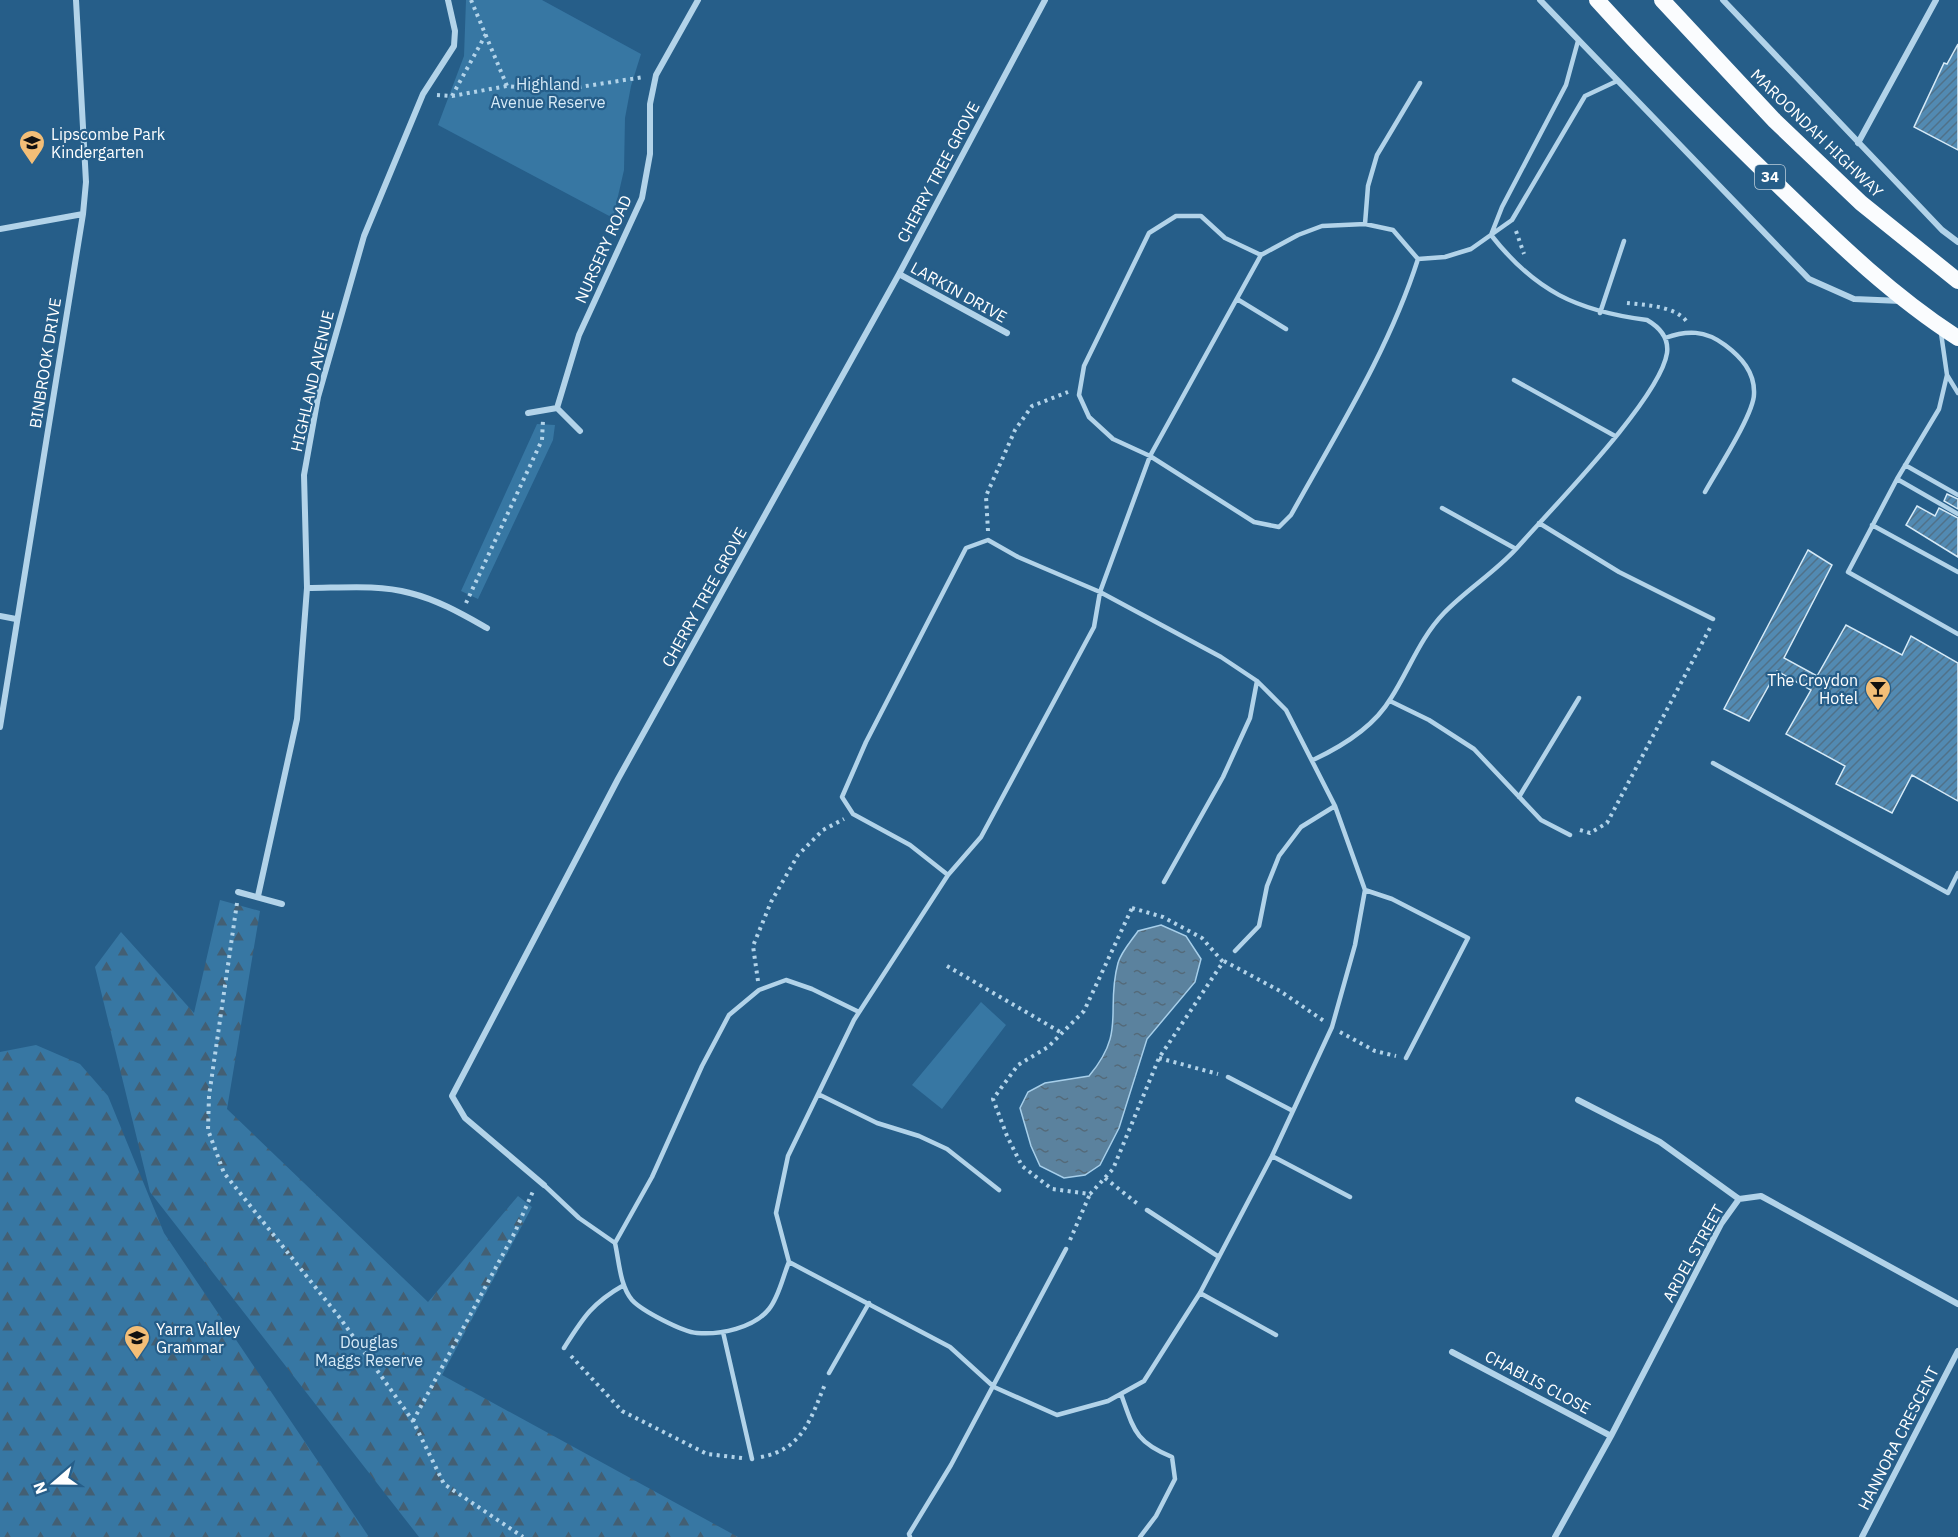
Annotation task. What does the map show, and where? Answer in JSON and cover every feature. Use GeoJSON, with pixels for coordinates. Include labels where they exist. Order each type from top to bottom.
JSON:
{"type":"FeatureCollection","features":[{"type":"Feature","properties":{"kind":"highway","name":"34"},"geometry":{"type":"LineString","coordinates":[[1597,0],[1657,65],[1846,251],[1904,301],[1958,338]]}},
{"type":"Feature","properties":{"kind":"highway","name":"MAROONDAH HIGHWAY"},"geometry":{"type":"LineString","coordinates":[[1662,0],[1775,121],[1852,195],[1958,281]]}},
{"type":"Feature","properties":{"kind":"street","name":"BINBROOK DRIVE"},"geometry":{"type":"LineString","coordinates":[[0,727],[83,214],[86,182],[76,0]]}},
{"type":"Feature","properties":{"kind":"street","name":"HIGHLAND AVENUE"},"geometry":{"type":"LineString","coordinates":[[258,896],[297,718],[307,588],[304,475],[318,397],[364,236],[423,94],[454,46],[455,31],[448,0]]}},
{"type":"Feature","properties":{"kind":"street","name":"NURSERY ROAD"},"geometry":{"type":"LineString","coordinates":[[557,408],[579,335],[642,198],[650,154],[650,104],[656,75],[698,0]]}},
{"type":"Feature","properties":{"kind":"street","name":"CHERRY TREE GROVE"},"geometry":{"type":"LineString","coordinates":[[544,1185],[465,1118],[452,1096],[618,779],[898,274],[1045,0]]}},
{"type":"Feature","properties":{"kind":"street"},"geometry":{"type":"LineString","coordinates":[[1540,0],[1809,279],[1854,299],[1904,301]]}},
{"type":"Feature","properties":{"kind":"street"},"geometry":{"type":"LineString","coordinates":[[1722,0],[1942,230],[1958,242]]}},
{"type":"Feature","properties":{"kind":"street"},"geometry":{"type":"LineString","coordinates":[[1858,143],[1935,0]]}},
{"type":"Feature","properties":{"kind":"street"},"geometry":{"type":"LineString","coordinates":[[0,229],[83,214]]}},
{"type":"Feature","properties":{"kind":"street","name":"LARKIN DRIVE"},"geometry":{"type":"LineString","coordinates":[[898,274],[1007,333]]}},
{"type":"Feature","properties":{"kind":"street"},"geometry":{"type":"LineString","coordinates":[[528,413],[557,408],[580,431]]}},
{"type":"Feature","properties":{"kind":"street"},"geometry":{"type":"LineString","coordinates":[[307,588],[363,588],[408,592],[461,614],[487,628]]}},
{"type":"Feature","properties":{"kind":"street"},"geometry":{"type":"LineString","coordinates":[[0,616],[16,619]]}},
{"type":"Feature","properties":{"kind":"street"},"geometry":{"type":"LineString","coordinates":[[238,892],[282,904]]}},
{"type":"Feature","properties":{"kind":"street"},"geometry":{"type":"LineString","coordinates":[[1578,1100],[1660,1142],[1703,1170],[1739,1199]]}},
{"type":"Feature","properties":{"kind":"street","name":"ARDEL STREET"},"geometry":{"type":"LineString","coordinates":[[1555,1537],[1611,1436],[1721,1224],[1739,1199],[1761,1196],[1958,1304]]}},
{"type":"Feature","properties":{"kind":"street","name":"HANNORA CRESCENT"},"geometry":{"type":"LineString","coordinates":[[1862,1537],[1958,1351]]}},
{"type":"Feature","properties":{"kind":"street","name":"CHABLIS CLOSE"},"geometry":{"type":"LineString","coordinates":[[1452,1352],[1611,1436]]}},
{"type":"Feature","properties":{"kind":"lane"},"geometry":{"type":"LineString","coordinates":[[1491,235],[1502,207],[1566,86],[1578,41]]}},
{"type":"Feature","properties":{"kind":"lane"},"geometry":{"type":"LineString","coordinates":[[1418,259],[1457,254],[1491,235],[1512,219],[1585,96],[1617,81]]}},
{"type":"Feature","properties":{"kind":"lane"},"geometry":{"type":"LineString","coordinates":[[1365,224],[1368,186],[1377,155],[1420,83]]}},
{"type":"Feature","properties":{"kind":"lane"},"geometry":{"type":"LineString","coordinates":[[1261,255],[1225,238],[1201,216],[1176,216],[1149,233],[1084,366],[1079,395],[1089,417],[1113,439],[1150,456],[1254,522],[1279,527],[1291,515],[1376,362],[1409,287],[1418,259]]}},
{"type":"Feature","properties":{"kind":"lane"},"geometry":{"type":"LineString","coordinates":[[859,1012],[812,989],[786,980],[759,990],[729,1015],[702,1066],[652,1177],[615,1243],[624,1285],[632,1300],[657,1317],[695,1333],[723,1332],[751,1322],[769,1309],[789,1262],[776,1213],[788,1156],[859,1012],[948,874],[981,837],[1094,627],[1100,592],[1150,456],[1261,255],[1298,235],[1322,226],[1365,224],[1393,230],[1418,259]]}},
{"type":"Feature","properties":{"kind":"lane"},"geometry":{"type":"LineString","coordinates":[[1314,760],[1358,735],[1390,700],[1420,644],[1444,612],[1501,566],[1634,416],[1664,364],[1667,354],[1665,338],[1657,327],[1647,320],[1600,313],[1556,295],[1534,281],[1491,235]]}},
{"type":"Feature","properties":{"kind":"lane"},"geometry":{"type":"LineString","coordinates":[[1600,313],[1624,241]]}},
{"type":"Feature","properties":{"kind":"lane"},"geometry":{"type":"LineString","coordinates":[[1237,300],[1286,329]]}},
{"type":"Feature","properties":{"kind":"lane"},"geometry":{"type":"LineString","coordinates":[[1940,327],[1947,375],[1939,409],[1897,479],[1848,572],[1958,634]]}},
{"type":"Feature","properties":{"kind":"lane"},"geometry":{"type":"LineString","coordinates":[[1665,338],[1684,332],[1709,336],[1745,363],[1753,380],[1755,395],[1748,413],[1705,492]]}},
{"type":"Feature","properties":{"kind":"lane"},"geometry":{"type":"LineString","coordinates":[[1947,375],[1958,393]]}},
{"type":"Feature","properties":{"kind":"lane"},"geometry":{"type":"LineString","coordinates":[[1514,380],[1615,436]]}},
{"type":"Feature","properties":{"kind":"lane"},"geometry":{"type":"LineString","coordinates":[[1905,465],[1958,495]]}},
{"type":"Feature","properties":{"kind":"lane"},"geometry":{"type":"LineString","coordinates":[[1897,479],[1958,514]]}},
{"type":"Feature","properties":{"kind":"lane"},"geometry":{"type":"LineString","coordinates":[[1442,508],[1516,549]]}},
{"type":"Feature","properties":{"kind":"lane"},"geometry":{"type":"LineString","coordinates":[[1539,523],[1619,572],[1713,620]]}},
{"type":"Feature","properties":{"kind":"lane"},"geometry":{"type":"LineString","coordinates":[[1872,525],[1958,572]]}},
{"type":"Feature","properties":{"kind":"lane"},"geometry":{"type":"LineString","coordinates":[[789,1262],[950,1347],[994,1387],[1057,1415],[1108,1401],[1144,1381],[1200,1293],[1272,1156],[1332,1027],[1355,945],[1365,890],[1335,806],[1314,760],[1286,710],[1257,681],[1221,657],[1100,592],[1018,557],[988,540],[966,548],[866,742],[842,797],[853,814],[910,844],[948,874]]}},
{"type":"Feature","properties":{"kind":"lane"},"geometry":{"type":"LineString","coordinates":[[1164,882],[1232,758],[1250,718],[1257,681]]}},
{"type":"Feature","properties":{"kind":"lane"},"geometry":{"type":"LineString","coordinates":[[1519,797],[1579,698]]}},
{"type":"Feature","properties":{"kind":"lane"},"geometry":{"type":"LineString","coordinates":[[1390,700],[1429,720],[1474,748],[1540,820],[1570,835]]}},
{"type":"Feature","properties":{"kind":"lane"},"geometry":{"type":"LineString","coordinates":[[1713,763],[1948,893],[1958,873]]}},
{"type":"Feature","properties":{"kind":"lane"},"geometry":{"type":"LineString","coordinates":[[1235,951],[1258,926],[1267,886],[1279,856],[1301,827],[1335,806]]}},
{"type":"Feature","properties":{"kind":"lane"},"geometry":{"type":"LineString","coordinates":[[1365,890],[1392,899],[1468,938],[1406,1058]]}},
{"type":"Feature","properties":{"kind":"lane"},"geometry":{"type":"LineString","coordinates":[[1228,1077],[1293,1111]]}},
{"type":"Feature","properties":{"kind":"lane"},"geometry":{"type":"LineString","coordinates":[[818,1094],[877,1123],[919,1136],[947,1149],[999,1190]]}},
{"type":"Feature","properties":{"kind":"lane"},"geometry":{"type":"LineString","coordinates":[[1272,1156],[1350,1197]]}},
{"type":"Feature","properties":{"kind":"lane"},"geometry":{"type":"LineString","coordinates":[[544,1185],[579,1218],[615,1243]]}},
{"type":"Feature","properties":{"kind":"lane"},"geometry":{"type":"LineString","coordinates":[[1147,1210],[1219,1257]]}},
{"type":"Feature","properties":{"kind":"lane"},"geometry":{"type":"LineString","coordinates":[[910,1537],[909,1534],[994,1387],[1066,1249]]}},
{"type":"Feature","properties":{"kind":"lane"},"geometry":{"type":"LineString","coordinates":[[564,1348],[586,1313],[601,1298],[624,1285]]}},
{"type":"Feature","properties":{"kind":"lane"},"geometry":{"type":"LineString","coordinates":[[1200,1293],[1276,1335]]}},
{"type":"Feature","properties":{"kind":"lane"},"geometry":{"type":"LineString","coordinates":[[829,1372],[869,1303]]}},
{"type":"Feature","properties":{"kind":"lane"},"geometry":{"type":"LineString","coordinates":[[723,1332],[752,1459]]}},
{"type":"Feature","properties":{"kind":"lane"},"geometry":{"type":"LineString","coordinates":[[1121,1394],[1132,1425],[1148,1447],[1172,1457],[1175,1479],[1156,1516],[1140,1537]]}},
{"type":"Feature","properties":{"kind":"path"},"geometry":{"type":"LineString","coordinates":[[471,0],[507,86]]}},
{"type":"Feature","properties":{"kind":"path"},"geometry":{"type":"LineString","coordinates":[[452,96],[486,33]]}},
{"type":"Feature","properties":{"kind":"path"},"geometry":{"type":"LineString","coordinates":[[423,94],[452,96],[507,86],[535,89],[580,87],[656,75]]}},
{"type":"Feature","properties":{"kind":"path"},"geometry":{"type":"LineString","coordinates":[[988,540],[986,496],[1015,430],[1032,406],[1047,398],[1080,388]]}},
{"type":"Feature","properties":{"kind":"path"},"geometry":{"type":"LineString","coordinates":[[461,614],[542,440],[541,411]]}},
{"type":"Feature","properties":{"kind":"path"},"geometry":{"type":"LineString","coordinates":[[1570,835],[1577,829],[1590,833],[1607,823],[1713,620]]}},
{"type":"Feature","properties":{"kind":"path"},"geometry":{"type":"LineString","coordinates":[[759,990],[753,946],[771,902],[798,855],[824,830],[853,814]]}},
{"type":"Feature","properties":{"kind":"path"},"geometry":{"type":"LineString","coordinates":[[238,892],[209,1096],[208,1130],[224,1173],[340,1318],[413,1421],[444,1484],[523,1537]]}},
{"type":"Feature","properties":{"kind":"path"},"geometry":{"type":"LineString","coordinates":[[1090,1194],[1052,1190],[1022,1166],[1007,1136],[993,1099],[1018,1065],[1048,1047],[1084,1011],[1131,908],[1162,917],[1202,938],[1223,963],[1280,991],[1332,1027],[1375,1051],[1406,1058]]}},
{"type":"Feature","properties":{"kind":"path"},"geometry":{"type":"LineString","coordinates":[[1066,1249],[1090,1194],[1113,1169],[1159,1058],[1223,963],[1235,951]]}},
{"type":"Feature","properties":{"kind":"path"},"geometry":{"type":"LineString","coordinates":[[947,966],[1062,1033]]}},
{"type":"Feature","properties":{"kind":"path"},"geometry":{"type":"LineString","coordinates":[[1159,1058],[1228,1077]]}},
{"type":"Feature","properties":{"kind":"path"},"geometry":{"type":"LineString","coordinates":[[1105,1179],[1147,1210]]}},
{"type":"Feature","properties":{"kind":"path"},"geometry":{"type":"LineString","coordinates":[[413,1421],[514,1232],[538,1180]]}},
{"type":"Feature","properties":{"kind":"path"},"geometry":{"type":"LineString","coordinates":[[564,1348],[622,1411],[706,1454],[752,1459],[778,1454],[805,1432],[829,1372]]}},
{"type":"Feature","properties":{"kind":"green space","name":"Highland Avenue Reserve"},"geometry":{"type":"Polygon","coordinates":[[[466,0],[542,0],[641,54],[631,86],[625,118],[624,170],[613,218],[438,125],[464,56],[466,0]]]}},
{"type":"Feature","properties":{"kind":"green space"},"geometry":{"type":"Polygon","coordinates":[[[537,424],[555,425],[553,440],[478,599],[461,591],[537,424]]]}},
{"type":"Feature","properties":{"kind":"green space","name":"Douglas Maggs Reserve"},"geometry":{"type":"Polygon","coordinates":[[[220,900],[260,911],[227,1109],[428,1302],[518,1196],[532,1207],[442,1375],[738,1537],[419,1537],[150,1192],[95,967],[121,932],[194,1013],[220,900]]]}},
{"type":"Feature","properties":{"kind":"green space"},"geometry":{"type":"Polygon","coordinates":[[[981,1002],[1006,1025],[942,1109],[912,1085],[981,1002]]]}},
{"type":"Feature","properties":{"kind":"green space","name":"Yarra Valley Grammar"},"geometry":{"type":"Polygon","coordinates":[[[36,1045],[80,1064],[108,1096],[164,1233],[369,1537],[0,1537],[0,1052],[36,1045]]]}},
{"type":"Feature","properties":{"kind":"water"},"geometry":{"type":"Polygon","coordinates":[[[1161,925],[1186,936],[1201,959],[1195,982],[1147,1039],[1119,1128],[1100,1165],[1085,1175],[1064,1178],[1040,1166],[1031,1146],[1020,1108],[1028,1092],[1045,1083],[1089,1076],[1108,1046],[1113,1021],[1113,995],[1119,959],[1138,931],[1161,925]]]}},
{"type":"Feature","properties":{"kind":"building"},"geometry":{"type":"Polygon","coordinates":[[[1958,44],[1958,150],[1914,127],[1944,63],[1947,64],[1958,44]]]}},
{"type":"Feature","properties":{"kind":"building"},"geometry":{"type":"Polygon","coordinates":[[[1947,494],[1958,499],[1958,509],[1944,501],[1947,494]]]}},
{"type":"Feature","properties":{"kind":"building"},"geometry":{"type":"Polygon","coordinates":[[[1917,506],[1935,516],[1939,508],[1958,518],[1958,557],[1906,525],[1917,506]]]}},
{"type":"Feature","properties":{"kind":"building","name":"The Croydon Hotel"},"geometry":{"type":"Polygon","coordinates":[[[1808,550],[1832,565],[1784,658],[1817,676],[1846,625],[1902,655],[1911,636],[1958,663],[1958,801],[1912,775],[1892,813],[1836,784],[1845,766],[1786,734],[1811,690],[1777,671],[1749,721],[1724,709],[1808,550]]]}},
{"type":"Feature","properties":{"kind":"place","name":"Lipscombe Park Kindergarten"},"geometry":{"type":"Point","coordinates":[32,166]}},
{"type":"Feature","properties":{"kind":"place","name":"The Croydon Hotel"},"geometry":{"type":"Point","coordinates":[1878,712]}},
{"type":"Feature","properties":{"kind":"place","name":"Yarra Valley Grammar"},"geometry":{"type":"Point","coordinates":[137,1361]}}]}
